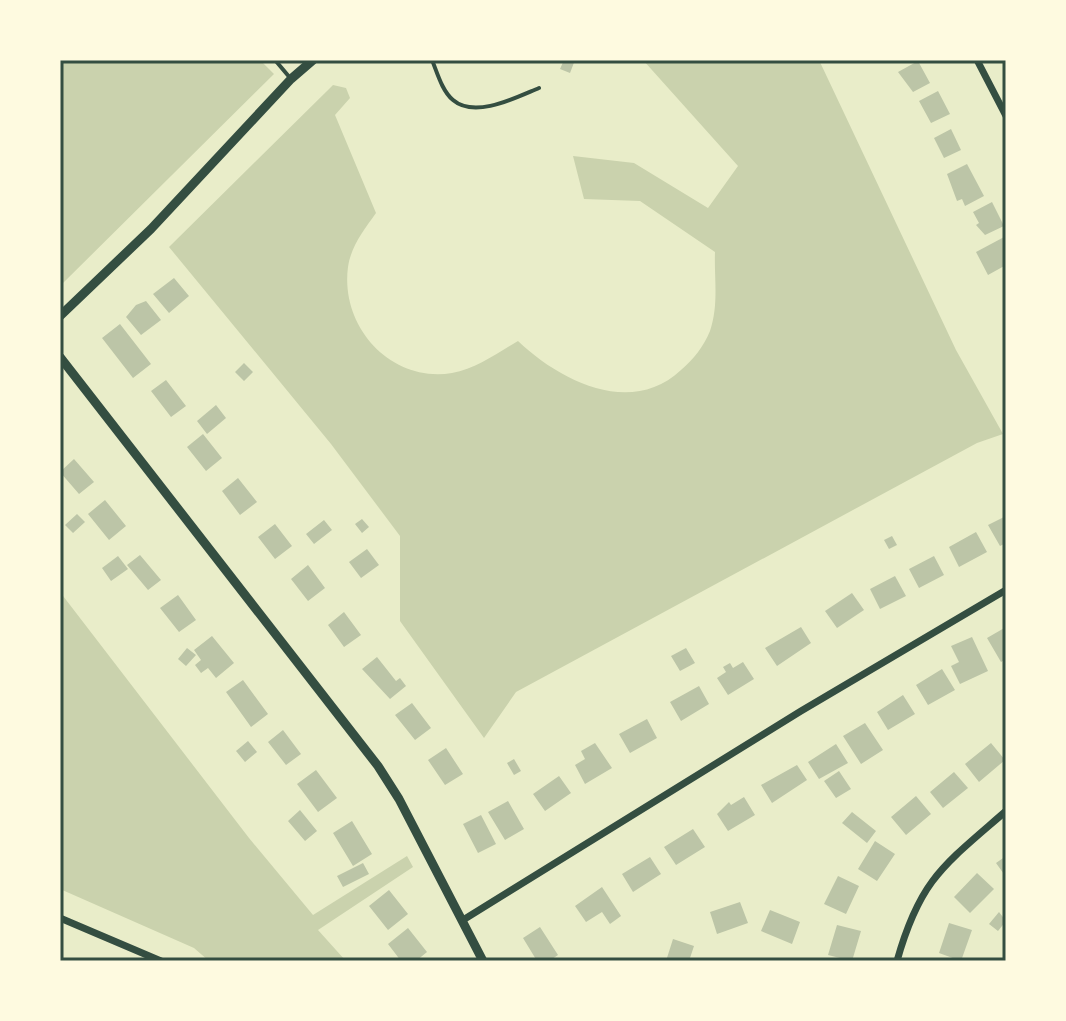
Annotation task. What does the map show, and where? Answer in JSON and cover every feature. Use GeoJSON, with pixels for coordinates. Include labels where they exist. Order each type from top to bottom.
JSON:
{"type":"FeatureCollection","features":[{"type":"Feature","properties":{"kind":"street"},"geometry":{"type":"LineString","coordinates":[[60,316],[151,229],[291,79],[313,60]]}},
{"type":"Feature","properties":{"kind":"street"},"geometry":{"type":"LineString","coordinates":[[977,60],[1006,116]]}},
{"type":"Feature","properties":{"kind":"street"},"geometry":{"type":"LineString","coordinates":[[60,357],[378,766],[399,799],[483,961]]}},
{"type":"Feature","properties":{"kind":"street"},"geometry":{"type":"LineString","coordinates":[[463,920],[801,711],[1006,590]]}},
{"type":"Feature","properties":{"kind":"street"},"geometry":{"type":"LineString","coordinates":[[897,961],[912,914],[934,876],[1006,811]]}},
{"type":"Feature","properties":{"kind":"street"},"geometry":{"type":"LineString","coordinates":[[60,918],[161,961]]}},
{"type":"Feature","properties":{"kind":"lane"},"geometry":{"type":"LineString","coordinates":[[275,60],[291,79]]}},
{"type":"Feature","properties":{"kind":"lane"},"geometry":{"type":"LineString","coordinates":[[432,60],[453,100],[466,106],[508,101],[539,88]]}},
{"type":"Feature","properties":{"kind":"green space"},"geometry":{"type":"Polygon","coordinates":[[[60,60],[260,60],[274,74],[60,286],[60,60]]]}},
{"type":"Feature","properties":{"kind":"green space"},"geometry":{"type":"Polygon","coordinates":[[[643,60],[819,60],[956,350],[1003,434],[977,443],[516,692],[484,738],[400,621],[400,536],[331,444],[169,247],[333,85],[346,88],[350,98],[335,115],[376,213],[352,252],[348,289],[352,310],[361,330],[374,346],[390,360],[430,374],[461,371],[518,341],[554,369],[596,388],[619,392],[640,391],[661,384],[690,362],[710,331],[715,301],[715,252],[640,201],[584,199],[573,156],[634,163],[708,208],[738,166],[643,60]]]}},
{"type":"Feature","properties":{"kind":"green space"},"geometry":{"type":"Polygon","coordinates":[[[60,592],[249,838],[313,915],[407,856],[413,867],[318,930],[345,960],[209,961],[194,948],[60,889],[60,592]]]}},
{"type":"Feature","properties":{"kind":"building"},"geometry":{"type":"Polygon","coordinates":[[[564,60],[575,60],[570,73],[560,69],[564,60]]]}},
{"type":"Feature","properties":{"kind":"building"},"geometry":{"type":"Polygon","coordinates":[[[918,61],[930,83],[913,92],[898,72],[918,61]]]}},
{"type":"Feature","properties":{"kind":"building"},"geometry":{"type":"Polygon","coordinates":[[[938,91],[950,114],[931,123],[919,101],[938,91]]]}},
{"type":"Feature","properties":{"kind":"building"},"geometry":{"type":"Polygon","coordinates":[[[951,129],[961,150],[944,158],[934,138],[951,129]]]}},
{"type":"Feature","properties":{"kind":"building"},"geometry":{"type":"Polygon","coordinates":[[[967,164],[984,196],[965,206],[962,199],[957,201],[947,174],[967,164]]]}},
{"type":"Feature","properties":{"kind":"building"},"geometry":{"type":"Polygon","coordinates":[[[992,202],[1004,226],[985,235],[976,225],[979,223],[973,212],[992,202]]]}},
{"type":"Feature","properties":{"kind":"building"},"geometry":{"type":"Polygon","coordinates":[[[1006,236],[1006,265],[988,275],[976,252],[1006,236]]]}},
{"type":"Feature","properties":{"kind":"building"},"geometry":{"type":"Polygon","coordinates":[[[174,278],[189,296],[169,313],[153,294],[174,278]]]}},
{"type":"Feature","properties":{"kind":"building"},"geometry":{"type":"Polygon","coordinates":[[[146,301],[161,320],[141,335],[126,317],[136,305],[146,301]]]}},
{"type":"Feature","properties":{"kind":"building"},"geometry":{"type":"Polygon","coordinates":[[[120,324],[151,364],[133,378],[102,338],[120,324]]]}},
{"type":"Feature","properties":{"kind":"building"},"geometry":{"type":"Polygon","coordinates":[[[244,363],[253,372],[244,381],[235,372],[244,363]]]}},
{"type":"Feature","properties":{"kind":"building"},"geometry":{"type":"Polygon","coordinates":[[[166,380],[186,406],[171,417],[151,391],[166,380]]]}},
{"type":"Feature","properties":{"kind":"building"},"geometry":{"type":"Polygon","coordinates":[[[216,405],[226,418],[207,434],[197,421],[216,405]]]}},
{"type":"Feature","properties":{"kind":"building"},"geometry":{"type":"Polygon","coordinates":[[[203,434],[222,458],[206,471],[187,447],[203,434]]]}},
{"type":"Feature","properties":{"kind":"building"},"geometry":{"type":"Polygon","coordinates":[[[74,459],[94,482],[79,494],[60,472],[74,459]]]}},
{"type":"Feature","properties":{"kind":"building"},"geometry":{"type":"Polygon","coordinates":[[[238,478],[257,502],[240,515],[222,491],[238,478]]]}},
{"type":"Feature","properties":{"kind":"building"},"geometry":{"type":"Polygon","coordinates":[[[105,500],[126,526],[109,540],[88,514],[105,500]]]}},
{"type":"Feature","properties":{"kind":"building"},"geometry":{"type":"Polygon","coordinates":[[[77,514],[85,522],[73,533],[65,525],[77,514]]]}},
{"type":"Feature","properties":{"kind":"building"},"geometry":{"type":"Polygon","coordinates":[[[1006,516],[1006,543],[1000,546],[988,525],[1006,516]]]}},
{"type":"Feature","properties":{"kind":"building"},"geometry":{"type":"Polygon","coordinates":[[[362,519],[369,527],[362,533],[355,524],[362,519]]]}},
{"type":"Feature","properties":{"kind":"building"},"geometry":{"type":"Polygon","coordinates":[[[324,520],[332,530],[314,544],[306,534],[324,520]]]}},
{"type":"Feature","properties":{"kind":"building"},"geometry":{"type":"Polygon","coordinates":[[[275,524],[292,546],[275,559],[258,537],[275,524]]]}},
{"type":"Feature","properties":{"kind":"building"},"geometry":{"type":"Polygon","coordinates":[[[976,532],[987,552],[959,567],[949,547],[976,532]]]}},
{"type":"Feature","properties":{"kind":"building"},"geometry":{"type":"Polygon","coordinates":[[[892,536],[897,545],[889,549],[884,540],[892,536]]]}},
{"type":"Feature","properties":{"kind":"building"},"geometry":{"type":"Polygon","coordinates":[[[367,549],[379,565],[361,578],[349,562],[367,549]]]}},
{"type":"Feature","properties":{"kind":"building"},"geometry":{"type":"Polygon","coordinates":[[[140,555],[161,580],[148,590],[127,565],[140,555]]]}},
{"type":"Feature","properties":{"kind":"building"},"geometry":{"type":"Polygon","coordinates":[[[118,556],[128,569],[111,581],[102,568],[118,556]]]}},
{"type":"Feature","properties":{"kind":"building"},"geometry":{"type":"Polygon","coordinates":[[[934,556],[944,575],[919,588],[909,569],[934,556]]]}},
{"type":"Feature","properties":{"kind":"building"},"geometry":{"type":"Polygon","coordinates":[[[308,565],[325,588],[308,601],[291,579],[308,565]]]}},
{"type":"Feature","properties":{"kind":"building"},"geometry":{"type":"Polygon","coordinates":[[[895,576],[906,596],[880,609],[870,589],[895,576]]]}},
{"type":"Feature","properties":{"kind":"building"},"geometry":{"type":"Polygon","coordinates":[[[852,593],[864,610],[837,628],[825,611],[852,593]]]}},
{"type":"Feature","properties":{"kind":"building"},"geometry":{"type":"Polygon","coordinates":[[[178,595],[196,620],[179,632],[160,608],[178,595]]]}},
{"type":"Feature","properties":{"kind":"building"},"geometry":{"type":"Polygon","coordinates":[[[344,612],[361,635],[344,647],[328,625],[344,612]]]}},
{"type":"Feature","properties":{"kind":"building"},"geometry":{"type":"Polygon","coordinates":[[[801,627],[811,643],[777,666],[765,648],[801,627]]]}},
{"type":"Feature","properties":{"kind":"building"},"geometry":{"type":"Polygon","coordinates":[[[1006,627],[1006,659],[1001,662],[987,638],[1006,627]]]}},
{"type":"Feature","properties":{"kind":"building"},"geometry":{"type":"Polygon","coordinates":[[[212,636],[234,663],[216,678],[208,668],[201,673],[195,665],[201,660],[194,650],[212,636]]]}},
{"type":"Feature","properties":{"kind":"building"},"geometry":{"type":"Polygon","coordinates":[[[972,637],[988,671],[960,684],[951,666],[959,662],[951,646],[972,637]]]}},
{"type":"Feature","properties":{"kind":"building"},"geometry":{"type":"Polygon","coordinates":[[[187,648],[196,655],[186,666],[178,659],[187,648]]]}},
{"type":"Feature","properties":{"kind":"building"},"geometry":{"type":"Polygon","coordinates":[[[686,648],[695,663],[680,671],[671,656],[686,648]]]}},
{"type":"Feature","properties":{"kind":"building"},"geometry":{"type":"Polygon","coordinates":[[[377,657],[396,681],[400,678],[406,686],[390,699],[362,669],[377,657]]]}},
{"type":"Feature","properties":{"kind":"building"},"geometry":{"type":"Polygon","coordinates":[[[743,662],[754,679],[728,695],[717,678],[726,672],[723,667],[730,663],[733,668],[743,662]]]}},
{"type":"Feature","properties":{"kind":"building"},"geometry":{"type":"Polygon","coordinates":[[[942,669],[955,690],[928,705],[916,685],[942,669]]]}},
{"type":"Feature","properties":{"kind":"building"},"geometry":{"type":"Polygon","coordinates":[[[243,680],[268,714],[251,727],[226,692],[243,680]]]}},
{"type":"Feature","properties":{"kind":"building"},"geometry":{"type":"Polygon","coordinates":[[[699,686],[709,704],[681,721],[670,702],[699,686]]]}},
{"type":"Feature","properties":{"kind":"building"},"geometry":{"type":"Polygon","coordinates":[[[903,695],[915,714],[888,730],[877,712],[903,695]]]}},
{"type":"Feature","properties":{"kind":"building"},"geometry":{"type":"Polygon","coordinates":[[[412,703],[431,728],[415,740],[395,715],[412,703]]]}},
{"type":"Feature","properties":{"kind":"building"},"geometry":{"type":"Polygon","coordinates":[[[647,719],[657,738],[630,753],[619,734],[647,719]]]}},
{"type":"Feature","properties":{"kind":"building"},"geometry":{"type":"Polygon","coordinates":[[[865,723],[883,750],[861,764],[843,736],[865,723]]]}},
{"type":"Feature","properties":{"kind":"building"},"geometry":{"type":"Polygon","coordinates":[[[283,730],[301,754],[286,765],[268,742],[283,730]]]}},
{"type":"Feature","properties":{"kind":"building"},"geometry":{"type":"Polygon","coordinates":[[[248,741],[257,752],[245,762],[236,751],[248,741]]]}},
{"type":"Feature","properties":{"kind":"building"},"geometry":{"type":"Polygon","coordinates":[[[595,743],[612,768],[585,784],[575,765],[585,759],[581,751],[595,743]]]}},
{"type":"Feature","properties":{"kind":"building"},"geometry":{"type":"Polygon","coordinates":[[[991,743],[1005,760],[979,782],[965,764],[991,743]]]}},
{"type":"Feature","properties":{"kind":"building"},"geometry":{"type":"Polygon","coordinates":[[[836,744],[848,763],[819,779],[808,762],[836,744]]]}},
{"type":"Feature","properties":{"kind":"building"},"geometry":{"type":"Polygon","coordinates":[[[446,748],[463,774],[445,785],[428,760],[446,748]]]}},
{"type":"Feature","properties":{"kind":"building"},"geometry":{"type":"Polygon","coordinates":[[[514,759],[521,771],[514,775],[507,763],[514,759]]]}},
{"type":"Feature","properties":{"kind":"building"},"geometry":{"type":"Polygon","coordinates":[[[797,765],[807,780],[772,803],[761,785],[797,765]]]}},
{"type":"Feature","properties":{"kind":"building"},"geometry":{"type":"Polygon","coordinates":[[[316,770],[337,798],[318,812],[297,784],[316,770]]]}},
{"type":"Feature","properties":{"kind":"building"},"geometry":{"type":"Polygon","coordinates":[[[839,771],[851,789],[836,798],[824,781],[839,771]]]}},
{"type":"Feature","properties":{"kind":"building"},"geometry":{"type":"Polygon","coordinates":[[[954,772],[968,788],[943,808],[930,792],[954,772]]]}},
{"type":"Feature","properties":{"kind":"building"},"geometry":{"type":"Polygon","coordinates":[[[559,776],[571,793],[545,811],[533,794],[559,776]]]}},
{"type":"Feature","properties":{"kind":"building"},"geometry":{"type":"Polygon","coordinates":[[[916,796],[931,814],[906,835],[891,817],[916,796]]]}},
{"type":"Feature","properties":{"kind":"building"},"geometry":{"type":"Polygon","coordinates":[[[744,797],[755,815],[728,831],[717,814],[729,802],[731,805],[744,797]]]}},
{"type":"Feature","properties":{"kind":"building"},"geometry":{"type":"Polygon","coordinates":[[[508,801],[524,829],[505,840],[488,812],[508,801]]]}},
{"type":"Feature","properties":{"kind":"building"},"geometry":{"type":"Polygon","coordinates":[[[300,810],[317,831],[305,841],[288,821],[300,810]]]}},
{"type":"Feature","properties":{"kind":"building"},"geometry":{"type":"Polygon","coordinates":[[[852,812],[876,831],[867,843],[842,823],[852,812]]]}},
{"type":"Feature","properties":{"kind":"building"},"geometry":{"type":"Polygon","coordinates":[[[481,815],[496,844],[478,853],[463,824],[481,815]]]}},
{"type":"Feature","properties":{"kind":"building"},"geometry":{"type":"Polygon","coordinates":[[[352,821],[372,854],[353,866],[333,833],[352,821]]]}},
{"type":"Feature","properties":{"kind":"building"},"geometry":{"type":"Polygon","coordinates":[[[693,829],[705,847],[676,865],[664,847],[693,829]]]}},
{"type":"Feature","properties":{"kind":"building"},"geometry":{"type":"Polygon","coordinates":[[[875,841],[895,854],[877,881],[858,869],[875,841]]]}},
{"type":"Feature","properties":{"kind":"building"},"geometry":{"type":"Polygon","coordinates":[[[1006,856],[1006,877],[996,863],[1006,856]]]}},
{"type":"Feature","properties":{"kind":"building"},"geometry":{"type":"Polygon","coordinates":[[[650,857],[661,874],[633,892],[622,874],[650,857]]]}},
{"type":"Feature","properties":{"kind":"building"},"geometry":{"type":"Polygon","coordinates":[[[363,863],[369,874],[343,887],[337,876],[363,863]]]}},
{"type":"Feature","properties":{"kind":"building"},"geometry":{"type":"Polygon","coordinates":[[[977,873],[994,889],[970,913],[954,897],[977,873]]]}},
{"type":"Feature","properties":{"kind":"building"},"geometry":{"type":"Polygon","coordinates":[[[838,876],[859,886],[846,914],[824,904],[838,876]]]}},
{"type":"Feature","properties":{"kind":"building"},"geometry":{"type":"Polygon","coordinates":[[[602,887],[621,916],[610,924],[602,912],[586,922],[575,906],[602,887]]]}},
{"type":"Feature","properties":{"kind":"building"},"geometry":{"type":"Polygon","coordinates":[[[389,890],[408,914],[388,930],[369,906],[389,890]]]}},
{"type":"Feature","properties":{"kind":"building"},"geometry":{"type":"Polygon","coordinates":[[[740,902],[748,923],[717,934],[710,912],[740,902]]]}},
{"type":"Feature","properties":{"kind":"building"},"geometry":{"type":"Polygon","coordinates":[[[770,910],[800,922],[792,944],[761,931],[770,910]]]}},
{"type":"Feature","properties":{"kind":"building"},"geometry":{"type":"Polygon","coordinates":[[[999,912],[1006,921],[998,931],[989,924],[999,912]]]}},
{"type":"Feature","properties":{"kind":"building"},"geometry":{"type":"Polygon","coordinates":[[[949,923],[972,930],[961,961],[939,953],[949,923]]]}},
{"type":"Feature","properties":{"kind":"building"},"geometry":{"type":"Polygon","coordinates":[[[837,925],[861,931],[852,961],[828,955],[837,925]]]}},
{"type":"Feature","properties":{"kind":"building"},"geometry":{"type":"Polygon","coordinates":[[[540,927],[558,955],[549,961],[537,961],[523,938],[540,927]]]}},
{"type":"Feature","properties":{"kind":"building"},"geometry":{"type":"Polygon","coordinates":[[[408,928],[427,952],[416,961],[401,961],[388,944],[408,928]]]}},
{"type":"Feature","properties":{"kind":"building"},"geometry":{"type":"Polygon","coordinates":[[[673,939],[694,946],[689,961],[666,961],[673,939]]]}}]}
